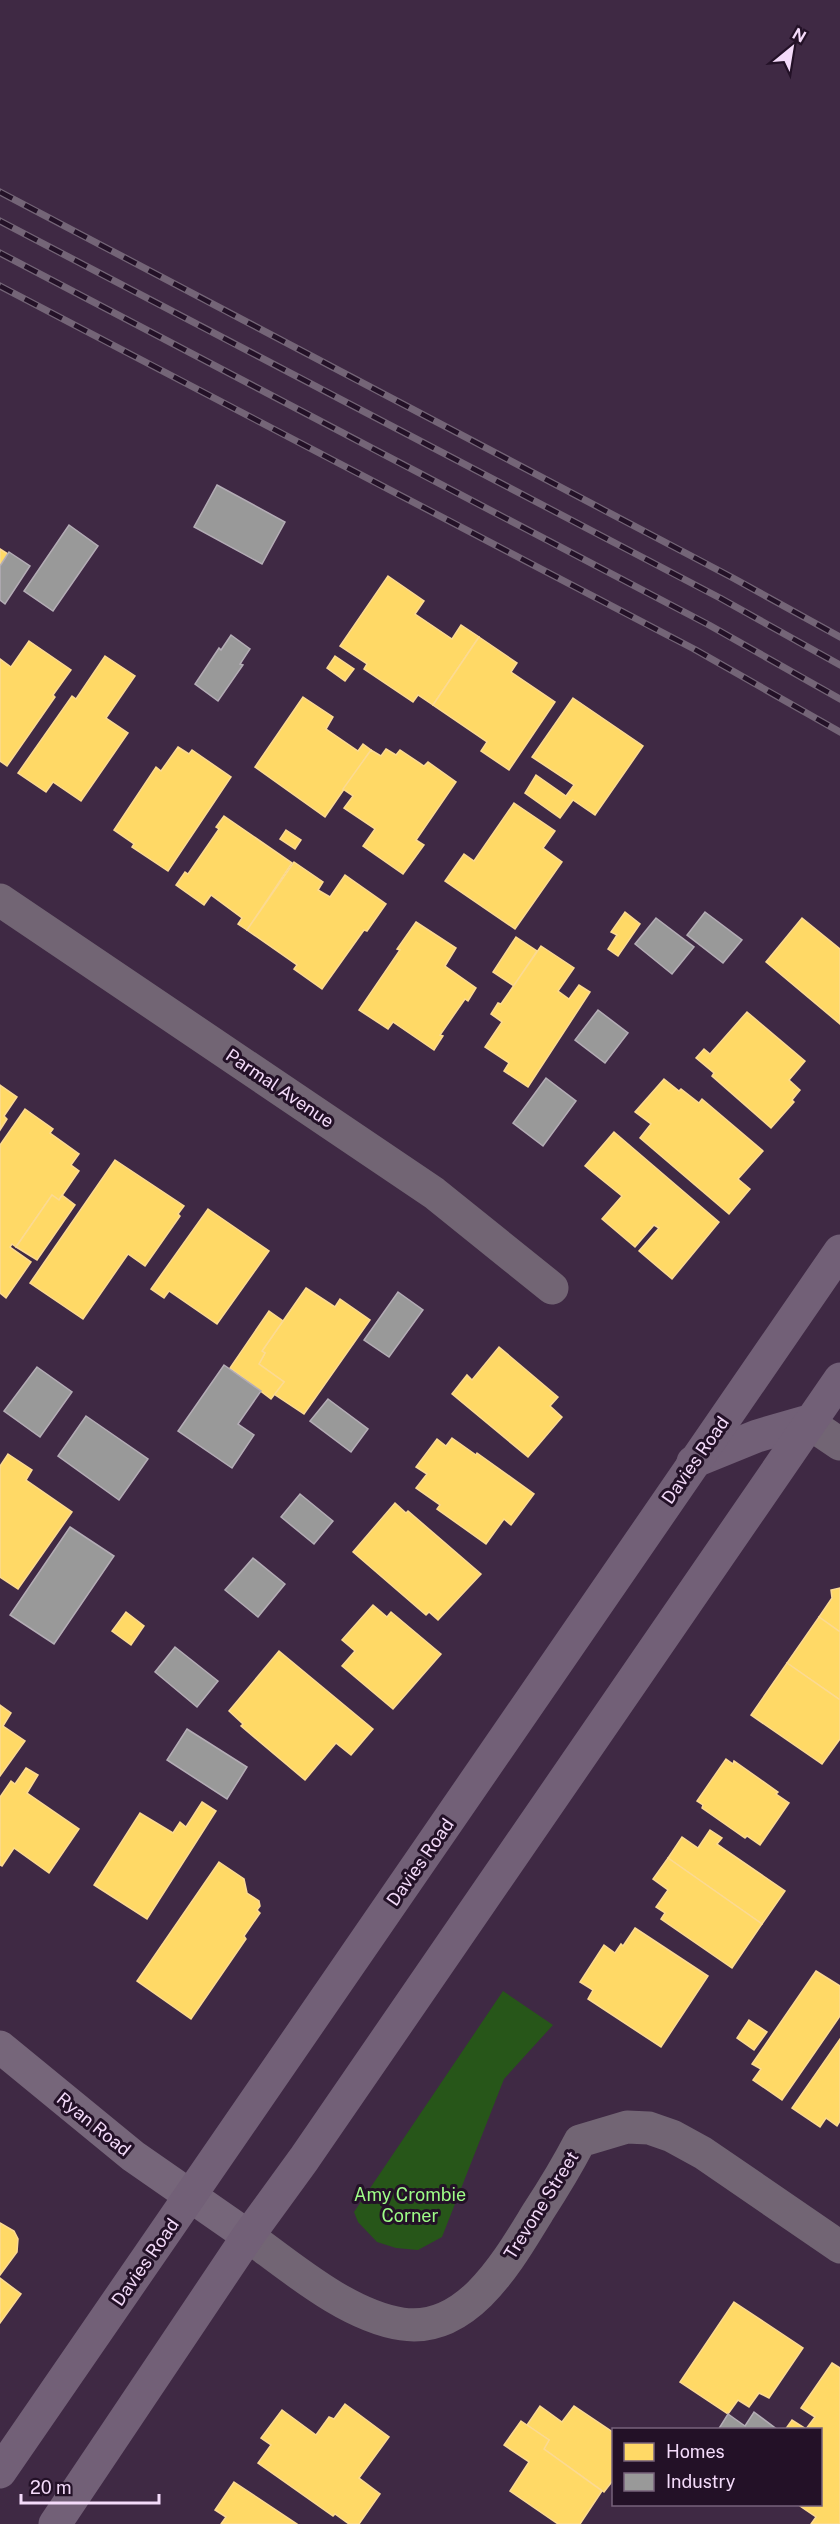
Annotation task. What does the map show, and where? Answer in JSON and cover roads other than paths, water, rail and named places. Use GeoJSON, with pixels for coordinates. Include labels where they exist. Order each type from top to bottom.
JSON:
{"type":"FeatureCollection","features":[{"type":"Feature","properties":{"kind":"highway","name":"Davies Road"},"geometry":{"type":"LineString","coordinates":[[0,2472],[840,1251]]}},
{"type":"Feature","properties":{"kind":"highway"},"geometry":{"type":"LineString","coordinates":[[55,2524],[248,2236],[304,2159],[840,1379]]}},
{"type":"Feature","properties":{"kind":"highway"},"geometry":{"type":"LineString","coordinates":[[693,1462],[757,1436],[805,1422],[809,1423]]}},
{"type":"Feature","properties":{"kind":"main road","name":"Ryan Road"},"geometry":{"type":"LineString","coordinates":[[0,2048],[133,2156],[248,2236]]}},
{"type":"Feature","properties":{"kind":"street","name":"Parmal Avenue"},"geometry":{"type":"LineString","coordinates":[[0,900],[424,1186],[552,1288]]}},
{"type":"Feature","properties":{"kind":"street"},"geometry":{"type":"LineString","coordinates":[[809,1423],[840,1444]]}},
{"type":"Feature","properties":{"kind":"street","name":"Trevone Street"},"geometry":{"type":"LineString","coordinates":[[248,2236],[326,2291],[377,2318],[418,2325],[434,2321],[469,2303],[490,2284],[521,2241],[580,2141],[627,2127],[649,2128],[672,2136],[703,2153],[840,2247]]}},
{"type":"Feature","properties":{"kind":"railway"},"geometry":{"type":"LineString","coordinates":[[0,192],[733,578],[840,637]]}},
{"type":"Feature","properties":{"kind":"railway"},"geometry":{"type":"LineString","coordinates":[[0,221],[720,598],[840,665]]}},
{"type":"Feature","properties":{"kind":"railway"},"geometry":{"type":"LineString","coordinates":[[0,253],[709,625],[840,699]]}},
{"type":"Feature","properties":{"kind":"railway"},"geometry":{"type":"LineString","coordinates":[[0,286],[694,649],[840,732]]}},
{"type":"Feature","properties":{"kind":"park label","name":"Amy Crombie Corner"},"geometry":{"type":"Point","coordinates":[410,2204]}}]}
